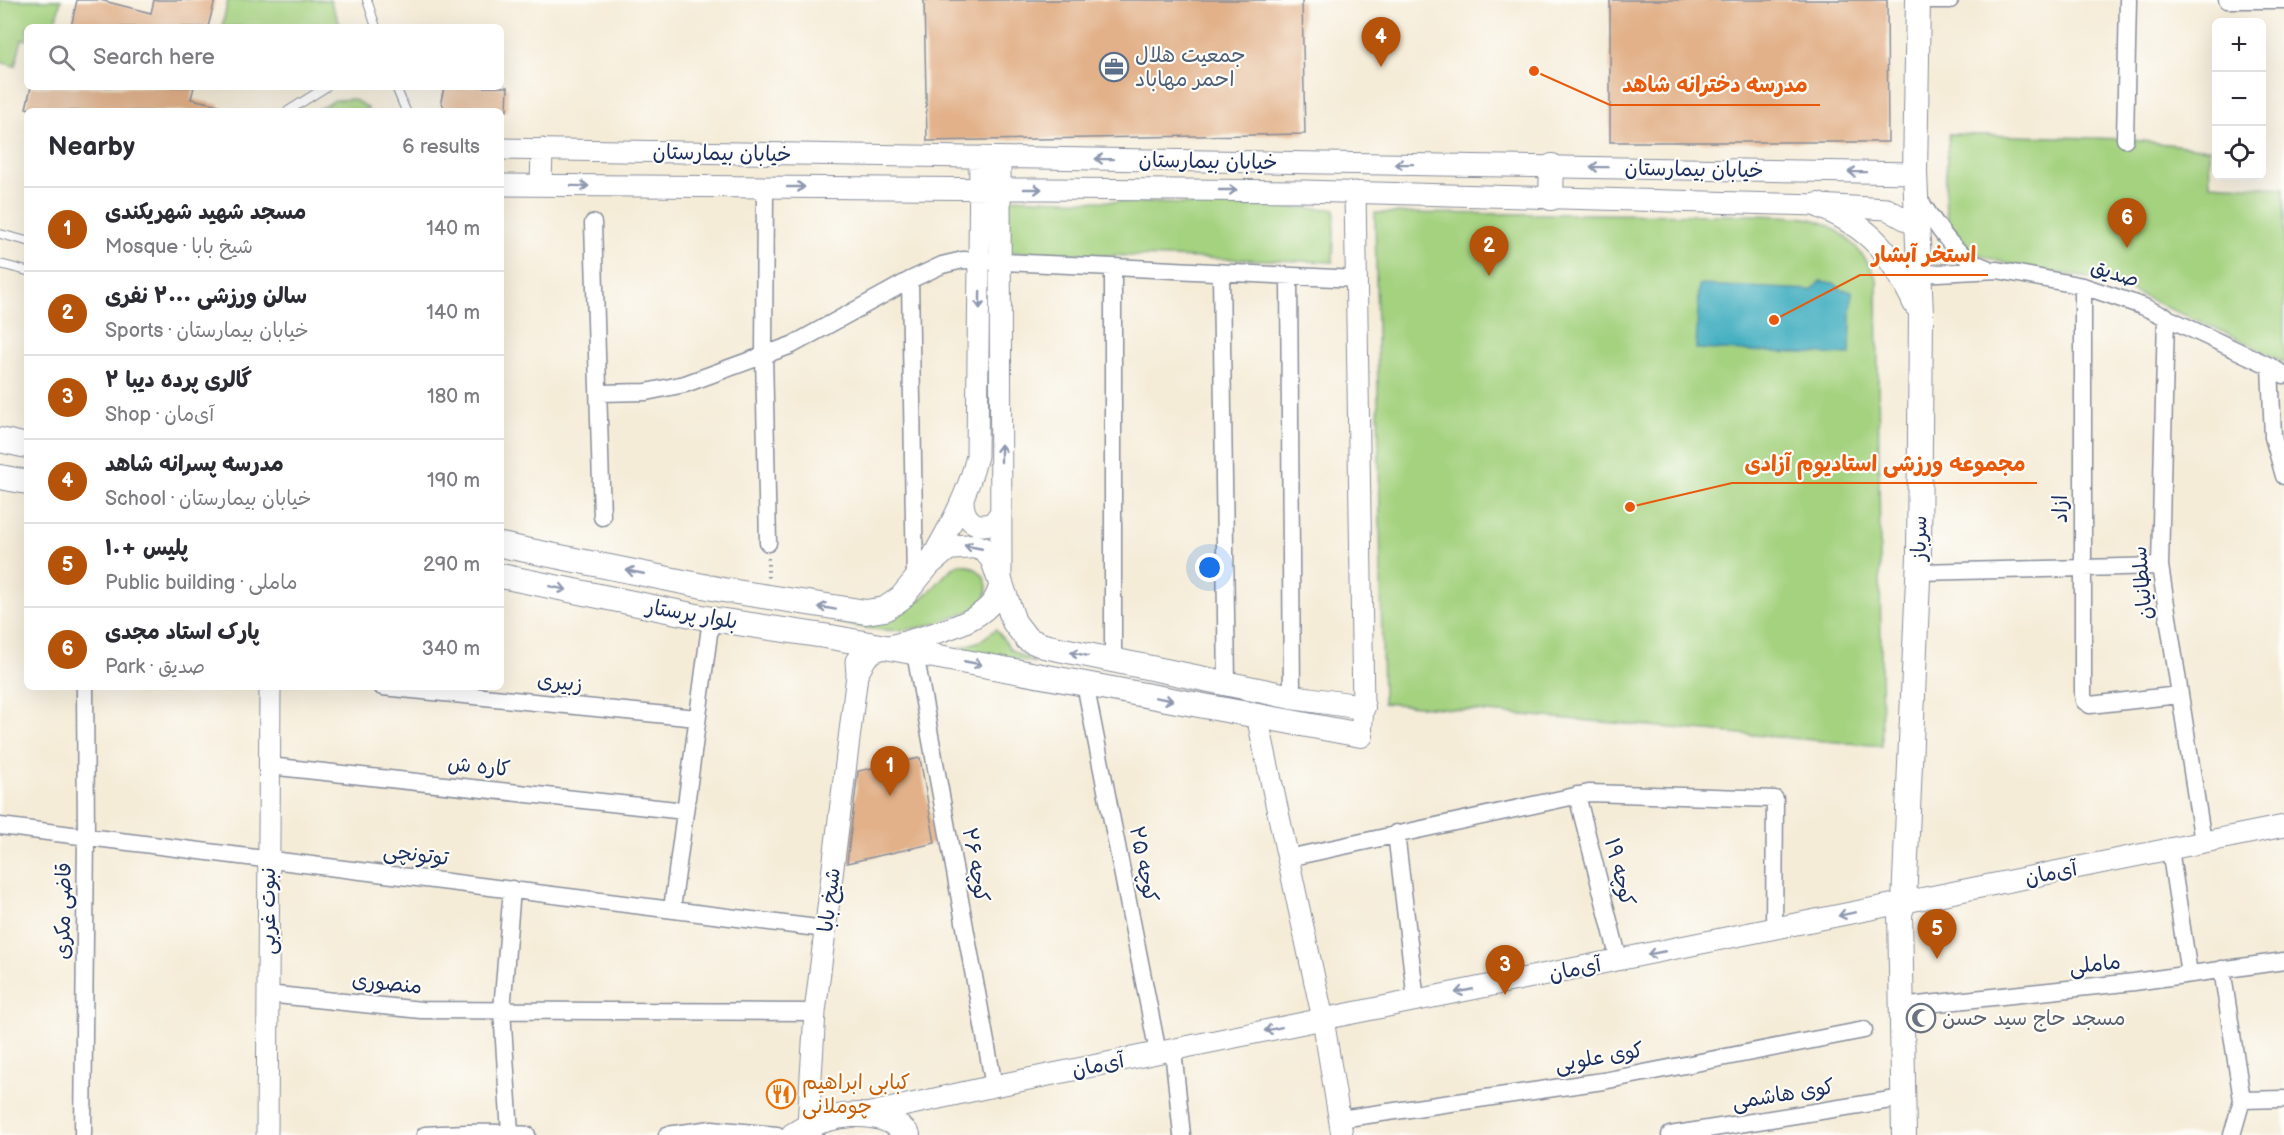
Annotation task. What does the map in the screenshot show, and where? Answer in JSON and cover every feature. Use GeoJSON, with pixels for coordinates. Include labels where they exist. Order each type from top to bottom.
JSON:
{"type":"FeatureCollection","features":[{"type":"Feature","properties":{"kind":"main road","name":"سرباز"},"geometry":{"type":"LineString","coordinates":[[1904,903],[1919,572],[1921,314],[1916,184],[1918,0]]}},
{"type":"Feature","properties":{"kind":"main road"},"geometry":{"type":"LineString","coordinates":[[1551,198],[1552,166]]}},
{"type":"Feature","properties":{"kind":"main road"},"geometry":{"type":"LineString","coordinates":[[1818,205],[1859,225],[1878,244],[1894,262],[1921,314]]}},
{"type":"Feature","properties":{"kind":"main road"},"geometry":{"type":"LineString","coordinates":[[0,440],[24,445]]}},
{"type":"Feature","properties":{"kind":"main road"},"geometry":{"type":"LineString","coordinates":[[0,477],[24,481]]}},
{"type":"Feature","properties":{"kind":"main road"},"geometry":{"type":"LineString","coordinates":[[504,546],[769,597],[866,612],[885,609],[901,598],[922,573],[948,548],[961,545],[974,546],[985,550],[993,560],[1014,622],[1027,639],[1044,646],[1292,697],[1363,706]]}},
{"type":"Feature","properties":{"kind":"main road","name":"بلوار پرستار"},"geometry":{"type":"LineString","coordinates":[[504,577],[711,619],[884,647],[1361,735]]}},
{"type":"Feature","properties":{"kind":"main road"},"geometry":{"type":"LineString","coordinates":[[1257,716],[1259,690]]}},
{"type":"Feature","properties":{"kind":"main road"},"geometry":{"type":"LineString","coordinates":[[1904,903],[1908,913],[1911,1135]]}},
{"type":"Feature","properties":{"kind":"main road"},"geometry":{"type":"LineString","coordinates":[[1904,903],[1900,913],[1904,1135]]}},
{"type":"Feature","properties":{"kind":"main road"},"geometry":{"type":"LineString","coordinates":[[801,1130],[866,1114],[888,1119],[900,1126],[908,1135]]}},
{"type":"Feature","properties":{"kind":"street"},"geometry":{"type":"LineString","coordinates":[[1918,0],[1950,0]]}},
{"type":"Feature","properties":{"kind":"street"},"geometry":{"type":"LineString","coordinates":[[2125,139],[2128,0]]}},
{"type":"Feature","properties":{"kind":"street"},"geometry":{"type":"LineString","coordinates":[[2227,0],[2284,0]]}},
{"type":"Feature","properties":{"kind":"street","name":"خیابان بیمارستان"},"geometry":{"type":"LineString","coordinates":[[504,149],[1552,166],[1916,184]]}},
{"type":"Feature","properties":{"kind":"street"},"geometry":{"type":"LineString","coordinates":[[541,185],[542,149]]}},
{"type":"Feature","properties":{"kind":"street"},"geometry":{"type":"LineString","coordinates":[[857,675],[866,658],[884,647],[969,620],[989,606],[996,597],[1001,583],[1001,512],[990,260],[990,157]]}},
{"type":"Feature","properties":{"kind":"street"},"geometry":{"type":"LineString","coordinates":[[1916,184],[1949,242],[1976,264],[1997,270]]}},
{"type":"Feature","properties":{"kind":"street"},"geometry":{"type":"LineString","coordinates":[[504,185],[1354,192],[1818,205],[1887,208],[1917,226]]}},
{"type":"Feature","properties":{"kind":"street"},"geometry":{"type":"LineString","coordinates":[[765,187],[764,354],[768,543]]}},
{"type":"Feature","properties":{"kind":"street"},"geometry":{"type":"LineString","coordinates":[[1354,192],[1363,706],[1361,735]]}},
{"type":"Feature","properties":{"kind":"street"},"geometry":{"type":"LineString","coordinates":[[593,223],[602,517]]}},
{"type":"Feature","properties":{"kind":"street"},"geometry":{"type":"LineString","coordinates":[[598,393],[646,392],[685,384],[792,345],[910,280],[942,265],[963,260],[1356,279]]}},
{"type":"Feature","properties":{"kind":"street"},"geometry":{"type":"LineString","coordinates":[[922,573],[963,500],[972,479],[977,456],[990,260]]}},
{"type":"Feature","properties":{"kind":"street"},"geometry":{"type":"LineString","coordinates":[[1113,267],[1113,661]]}},
{"type":"Feature","properties":{"kind":"street","name":"صدیق"},"geometry":{"type":"LineString","coordinates":[[1918,274],[1997,270],[2083,286],[2117,296],[2166,316],[2277,370]]}},
{"type":"Feature","properties":{"kind":"street"},"geometry":{"type":"LineString","coordinates":[[1221,274],[1227,684]]}},
{"type":"Feature","properties":{"kind":"street"},"geometry":{"type":"LineString","coordinates":[[1289,277],[1292,697]]}},
{"type":"Feature","properties":{"kind":"street"},"geometry":{"type":"LineString","coordinates":[[910,280],[922,573]]}},
{"type":"Feature","properties":{"kind":"street","name":"ازاد"},"geometry":{"type":"LineString","coordinates":[[2083,286],[2084,701],[2090,705],[2179,695]]}},
{"type":"Feature","properties":{"kind":"street","name":"سلطانیان"},"geometry":{"type":"LineString","coordinates":[[2166,316],[2160,566],[2203,842]]}},
{"type":"Feature","properties":{"kind":"street"},"geometry":{"type":"LineString","coordinates":[[2277,370],[2272,437],[2284,476]]}},
{"type":"Feature","properties":{"kind":"street"},"geometry":{"type":"LineString","coordinates":[[963,500],[965,515],[978,525],[993,523],[1001,512]]}},
{"type":"Feature","properties":{"kind":"street"},"geometry":{"type":"LineString","coordinates":[[1919,572],[2160,566]]}},
{"type":"Feature","properties":{"kind":"street"},"geometry":{"type":"LineString","coordinates":[[672,909],[711,619]]}},
{"type":"Feature","properties":{"kind":"street"},"geometry":{"type":"LineString","coordinates":[[831,638],[851,650],[855,656],[857,675]]}},
{"type":"Feature","properties":{"kind":"street","name":"کوچه ۲۶"},"geometry":{"type":"LineString","coordinates":[[915,653],[994,1086]]}},
{"type":"Feature","properties":{"kind":"street","name":"شیخ بابا"},"geometry":{"type":"LineString","coordinates":[[801,1130],[857,675]]}},
{"type":"Feature","properties":{"kind":"street","name":"کوچه ۲۵"},"geometry":{"type":"LineString","coordinates":[[1085,684],[1166,1052],[1182,1135]]}},
{"type":"Feature","properties":{"kind":"street","name":"قاضی مکری"},"geometry":{"type":"LineString","coordinates":[[83,1135],[85,690]]}},
{"type":"Feature","properties":{"kind":"street","name":"نبوت غربی"},"geometry":{"type":"LineString","coordinates":[[267,1135],[270,690]]}},
{"type":"Feature","properties":{"kind":"street","name":"زبیری"},"geometry":{"type":"LineString","coordinates":[[412,690],[697,718]]}},
{"type":"Feature","properties":{"kind":"street"},"geometry":{"type":"LineString","coordinates":[[1257,716],[1323,1019],[1341,1127]]}},
{"type":"Feature","properties":{"kind":"street","name":"کاره ش"},"geometry":{"type":"LineString","coordinates":[[268,766],[685,811]]}},
{"type":"Feature","properties":{"kind":"street"},"geometry":{"type":"LineString","coordinates":[[1288,858],[1589,793],[1775,799],[1774,929]]}},
{"type":"Feature","properties":{"kind":"street","name":"کوچه ۱۹"},"geometry":{"type":"LineString","coordinates":[[1577,795],[1619,960]]}},
{"type":"Feature","properties":{"kind":"street","name":"توتونچی"},"geometry":{"type":"LineString","coordinates":[[0,826],[825,929]]}},
{"type":"Feature","properties":{"kind":"street","name":"آی‌مان"},"geometry":{"type":"LineString","coordinates":[[866,1114],[1323,1019],[2284,826]]}},
{"type":"Feature","properties":{"kind":"street"},"geometry":{"type":"LineString","coordinates":[[1396,833],[1416,1001]]}},
{"type":"Feature","properties":{"kind":"street"},"geometry":{"type":"LineString","coordinates":[[2170,849],[2189,974]]}},
{"type":"Feature","properties":{"kind":"street"},"geometry":{"type":"LineString","coordinates":[[425,1135],[519,1134],[502,1010],[512,889]]}},
{"type":"Feature","properties":{"kind":"street","name":"ماملی"},"geometry":{"type":"LineString","coordinates":[[1909,1006],[2134,982],[2284,961]]}},
{"type":"Feature","properties":{"kind":"street"},"geometry":{"type":"LineString","coordinates":[[2222,969],[2242,1100],[2232,1135]]}},
{"type":"Feature","properties":{"kind":"street","name":"منصوری"},"geometry":{"type":"LineString","coordinates":[[267,994],[421,1010],[815,1012]]}},
{"type":"Feature","properties":{"kind":"street","name":"کوی علویی"},"geometry":{"type":"LineString","coordinates":[[1341,1127],[1603,1081],[1864,1030]]}},
{"type":"Feature","properties":{"kind":"street","name":"کوی هاشمی"},"geometry":{"type":"LineString","coordinates":[[1670,1135],[1903,1098]]}},
{"type":"Feature","properties":{"kind":"street"},"geometry":{"type":"LineString","coordinates":[[2242,1100],[2284,1099]]}},
{"type":"Feature","properties":{"kind":"street"},"geometry":{"type":"LineString","coordinates":[[667,1135],[714,1132],[777,1135]]}},
{"type":"Feature","properties":{"kind":"lane"},"geometry":{"type":"LineString","coordinates":[[367,0],[375,24]]}},
{"type":"Feature","properties":{"kind":"lane"},"geometry":{"type":"LineString","coordinates":[[293,108],[321,90]]}},
{"type":"Feature","properties":{"kind":"lane"},"geometry":{"type":"LineString","coordinates":[[397,90],[405,108]]}},
{"type":"Feature","properties":{"kind":"lane"},"geometry":{"type":"LineString","coordinates":[[0,234],[24,240]]}},
{"type":"Feature","properties":{"kind":"lane"},"geometry":{"type":"LineString","coordinates":[[0,264],[24,270]]}},
{"type":"Feature","properties":{"kind":"path"},"geometry":{"type":"LineString","coordinates":[[768,543],[769,597]]}},
{"type":"Feature","properties":{"kind":"green space"},"geometry":{"type":"Polygon","coordinates":[[[0,0],[61,0],[55,24],[24,24],[24,39],[22,39],[15,66],[0,62],[0,0]]]}},
{"type":"Feature","properties":{"kind":"green space"},"geometry":{"type":"Polygon","coordinates":[[[228,0],[330,0],[340,24],[223,24],[228,0]]]}},
{"type":"Feature","properties":{"kind":"green space"},"geometry":{"type":"Polygon","coordinates":[[[353,99],[368,108],[320,108],[335,100],[353,99]]]}},
{"type":"Feature","properties":{"kind":"green space"},"geometry":{"type":"Polygon","coordinates":[[[1949,134],[2125,139],[2209,149],[2210,184],[2284,188],[2284,363],[2211,326],[2121,287],[2088,278],[2002,262],[1966,246],[1953,233],[1946,212],[1945,185],[1949,134]]]}},
{"type":"Feature","properties":{"kind":"green space"},"geometry":{"type":"Polygon","coordinates":[[[1006,198],[1335,209],[1333,262],[1007,252],[1006,198]]]}},
{"type":"Feature","properties":{"kind":"green space"},"geometry":{"type":"Polygon","coordinates":[[[1375,213],[1793,217],[1828,225],[1858,249],[1877,280],[1882,746],[1383,703],[1375,213]]]}},
{"type":"Feature","properties":{"kind":"green space"},"geometry":{"type":"Polygon","coordinates":[[[959,564],[976,569],[986,581],[986,595],[982,602],[971,611],[938,623],[909,629],[882,630],[836,622],[874,621],[896,615],[917,603],[959,564]]]}},
{"type":"Feature","properties":{"kind":"green space"},"geometry":{"type":"Polygon","coordinates":[[[996,629],[1011,650],[1036,663],[959,648],[980,641],[996,629]]]}},
{"type":"Feature","properties":{"kind":"water"},"geometry":{"type":"Polygon","coordinates":[[[1820,281],[1834,283],[1842,290],[1852,291],[1850,355],[1696,349],[1699,285],[1812,290],[1820,281]]]}},
{"type":"Feature","properties":{"kind":"building"},"geometry":{"type":"Polygon","coordinates":[[[77,0],[100,0],[151,13],[154,0],[215,0],[209,24],[72,24],[77,0]]]}},
{"type":"Feature","properties":{"kind":"building","name":"جمعیت هلال احمر مهاباد"},"geometry":{"type":"Polygon","coordinates":[[[924,0],[1302,0],[1305,134],[927,141],[924,0]]]}},
{"type":"Feature","properties":{"kind":"building"},"geometry":{"type":"Polygon","coordinates":[[[1610,0],[1887,0],[1888,142],[1610,142],[1610,0]]]}},
{"type":"Feature","properties":{"kind":"building"},"geometry":{"type":"Polygon","coordinates":[[[504,87],[508,87],[507,111],[504,111],[504,108],[444,108],[441,101],[443,90],[504,90],[504,87]]]}},
{"type":"Feature","properties":{"kind":"building"},"geometry":{"type":"Polygon","coordinates":[[[30,90],[193,90],[191,99],[219,105],[218,108],[26,108],[30,90]]]}},
{"type":"Feature","properties":{"kind":"building"},"geometry":{"type":"Polygon","coordinates":[[[920,758],[935,843],[847,863],[858,771],[920,758]]]}},
{"type":"Feature","properties":{"kind":"place","name":"جمعیت هلال احمر مهاباد"},"geometry":{"type":"Point","coordinates":[1114,67]}},
{"type":"Feature","properties":{"kind":"place","name":"مدرسه پسرانه شاهد"},"geometry":{"type":"Point","coordinates":[1381,67]}},
{"type":"Feature","properties":{"kind":"place","name":"مدرسه دخترانه شاهد"},"geometry":{"type":"Point","coordinates":[1534,71]}},
{"type":"Feature","properties":{"kind":"place","name":"پارک استاد مجدی"},"geometry":{"type":"Point","coordinates":[2127,248]}},
{"type":"Feature","properties":{"kind":"place","name":"سالن ورزشی ۲۰۰۰ نفری"},"geometry":{"type":"Point","coordinates":[1489,276]}},
{"type":"Feature","properties":{"kind":"place","name":"استخر آبشار"},"geometry":{"type":"Point","coordinates":[1774,320]}},
{"type":"Feature","properties":{"kind":"place","name":"مجموعه ورزشی استادیوم آزادی"},"geometry":{"type":"Point","coordinates":[1630,507]}},
{"type":"Feature","properties":{"kind":"place","name":"مسجد شهید شهریکندی"},"geometry":{"type":"Point","coordinates":[890,796]}},
{"type":"Feature","properties":{"kind":"place","name":"پلیس +۱۰"},"geometry":{"type":"Point","coordinates":[1937,959]}},
{"type":"Feature","properties":{"kind":"place","name":"گالری پرده دیبا ۲"},"geometry":{"type":"Point","coordinates":[1505,995]}},
{"type":"Feature","properties":{"kind":"place","name":"مسجد حاج سید حسن"},"geometry":{"type":"Point","coordinates":[1921,1018]}},
{"type":"Feature","properties":{"kind":"place","name":"کبابی ابراهیم چوملانی"},"geometry":{"type":"Point","coordinates":[781,1094]}}]}
